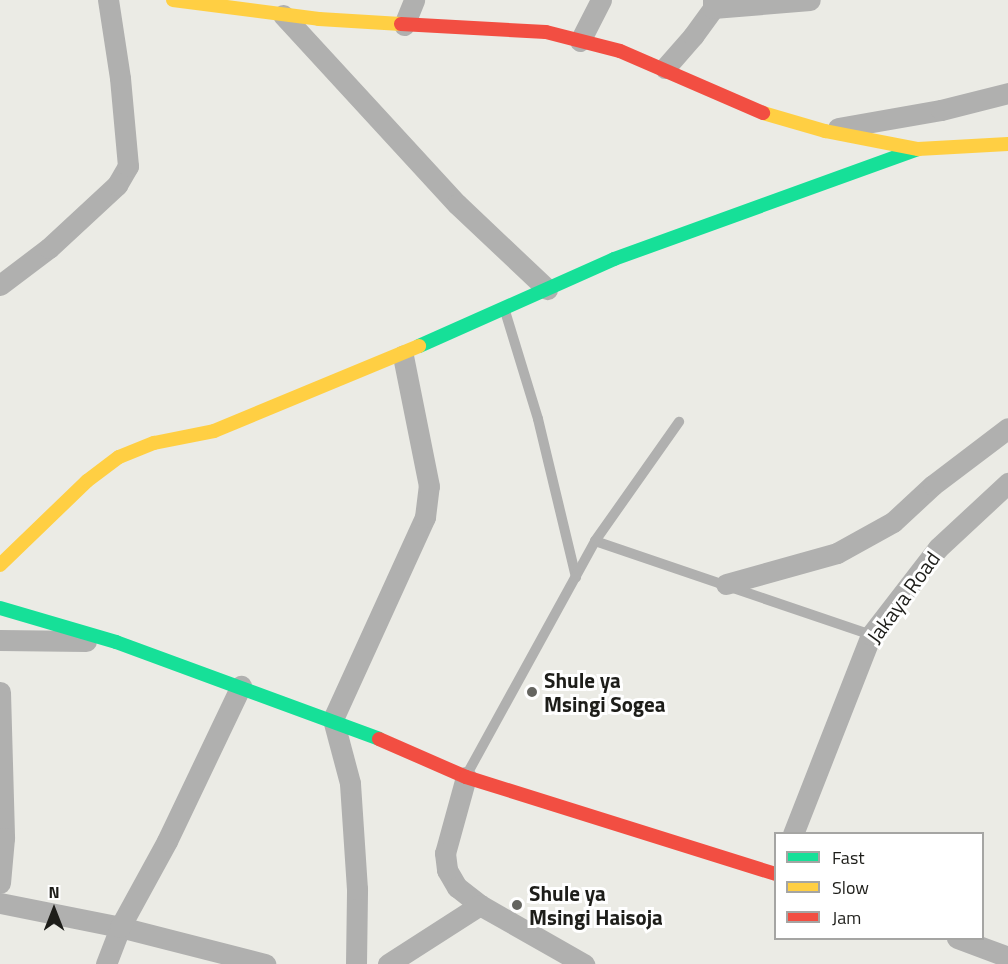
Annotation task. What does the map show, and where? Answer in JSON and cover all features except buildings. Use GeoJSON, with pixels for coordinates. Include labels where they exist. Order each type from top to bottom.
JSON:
{"type":"FeatureCollection","features":[{"type":"Feature","properties":{"kind":"street"},"geometry":{"type":"LineString","coordinates":[[0,285],[49,248],[117,185],[128,166],[120,78],[108,0]]}},
{"type":"Feature","properties":{"kind":"street"},"geometry":{"type":"LineString","coordinates":[[173,0],[319,19],[404,25],[508,27],[580,41],[665,68],[720,96],[825,131],[918,149],[1008,144]]}},
{"type":"Feature","properties":{"kind":"street"},"geometry":{"type":"LineString","coordinates":[[319,19],[330,0]]}},
{"type":"Feature","properties":{"kind":"street"},"geometry":{"type":"LineString","coordinates":[[404,25],[414,0]]}},
{"type":"Feature","properties":{"kind":"street"},"geometry":{"type":"LineString","coordinates":[[580,41],[601,0]]}},
{"type":"Feature","properties":{"kind":"street"},"geometry":{"type":"LineString","coordinates":[[665,68],[713,4],[810,0]]}},
{"type":"Feature","properties":{"kind":"street"},"geometry":{"type":"LineString","coordinates":[[283,15],[457,204],[547,289]]}},
{"type":"Feature","properties":{"kind":"street"},"geometry":{"type":"LineString","coordinates":[[825,131],[941,110],[1008,93]]}},
{"type":"Feature","properties":{"kind":"street"},"geometry":{"type":"LineString","coordinates":[[0,565],[87,481],[119,457],[154,442],[214,431],[403,356],[504,307],[614,259],[918,149]]}},
{"type":"Feature","properties":{"kind":"street"},"geometry":{"type":"LineString","coordinates":[[356,964],[357,888],[350,783],[333,719],[425,517],[429,486],[403,356]]}},
{"type":"Feature","properties":{"kind":"street"},"geometry":{"type":"LineString","coordinates":[[726,584],[837,553],[893,522],[956,466],[1008,428]]}},
{"type":"Feature","properties":{"kind":"street","name":"Jakaya Road"},"geometry":{"type":"LineString","coordinates":[[794,832],[871,635],[938,548],[1008,483]]}},
{"type":"Feature","properties":{"kind":"street"},"geometry":{"type":"LineString","coordinates":[[0,608],[116,642],[333,719],[466,777],[774,873]]}},
{"type":"Feature","properties":{"kind":"street"},"geometry":{"type":"LineString","coordinates":[[0,640],[116,642]]}},
{"type":"Feature","properties":{"kind":"street"},"geometry":{"type":"LineString","coordinates":[[106,964],[120,927],[168,841],[241,686]]}},
{"type":"Feature","properties":{"kind":"street"},"geometry":{"type":"LineString","coordinates":[[0,692],[4,838],[0,883]]}},
{"type":"Feature","properties":{"kind":"street"},"geometry":{"type":"LineString","coordinates":[[466,777],[445,853],[447,870],[457,887],[480,905],[584,964]]}},
{"type":"Feature","properties":{"kind":"street"},"geometry":{"type":"LineString","coordinates":[[0,903],[120,927],[265,964]]}},
{"type":"Feature","properties":{"kind":"street"},"geometry":{"type":"LineString","coordinates":[[388,964],[480,905]]}},
{"type":"Feature","properties":{"kind":"street"},"geometry":{"type":"LineString","coordinates":[[960,940],[1008,957]]}},
{"type":"Feature","properties":{"kind":"lane"},"geometry":{"type":"LineString","coordinates":[[504,307],[526,376],[576,577]]}},
{"type":"Feature","properties":{"kind":"lane"},"geometry":{"type":"LineString","coordinates":[[466,777],[595,541],[679,422]]}},
{"type":"Feature","properties":{"kind":"lane"},"geometry":{"type":"LineString","coordinates":[[595,541],[871,635]]}},
{"type":"Feature","properties":{"kind":"traffic: fast"},"geometry":{"type":"LineString","coordinates":[[419,346],[614,259],[918,149]]}},
{"type":"Feature","properties":{"kind":"traffic: fast"},"geometry":{"type":"LineString","coordinates":[[0,608],[116,642],[379,739]]}},
{"type":"Feature","properties":{"kind":"traffic: slow"},"geometry":{"type":"LineString","coordinates":[[173,0],[319,19],[401,24]]}},
{"type":"Feature","properties":{"kind":"traffic: slow"},"geometry":{"type":"LineString","coordinates":[[763,113],[825,131],[918,149],[1008,144]]}},
{"type":"Feature","properties":{"kind":"traffic: slow"},"geometry":{"type":"LineString","coordinates":[[0,565],[87,481],[119,457],[154,443],[214,431],[419,346]]}},
{"type":"Feature","properties":{"kind":"traffic: jam"},"geometry":{"type":"LineString","coordinates":[[401,24],[546,32],[620,51],[763,113]]}},
{"type":"Feature","properties":{"kind":"traffic: jam"},"geometry":{"type":"LineString","coordinates":[[379,739],[466,777],[774,873]]}},
{"type":"Feature","properties":{"kind":"place","name":"Shule ya Msingi Sogea"},"geometry":{"type":"Point","coordinates":[532,692]}},
{"type":"Feature","properties":{"kind":"place","name":"Shule ya Msingi Haisoja"},"geometry":{"type":"Point","coordinates":[517,905]}}]}
